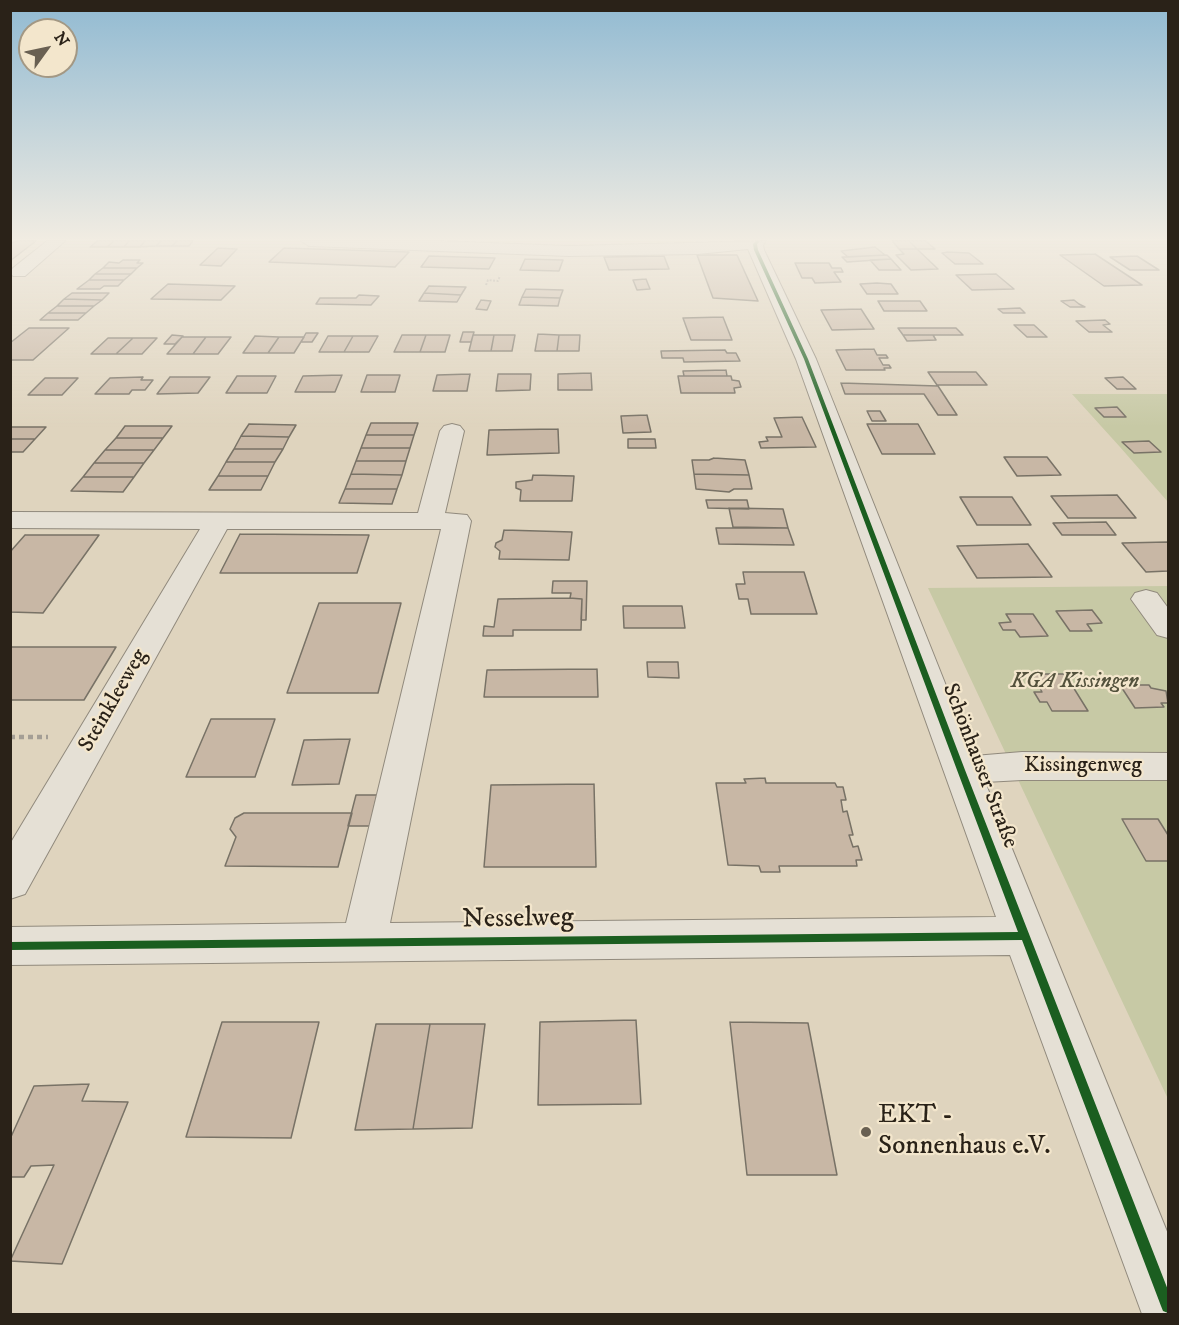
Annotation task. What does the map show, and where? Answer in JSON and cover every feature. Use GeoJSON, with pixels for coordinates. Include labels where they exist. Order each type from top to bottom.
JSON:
{"type":"FeatureCollection","features":[{"type":"Feature","properties":{"kind":"street","name":"Schönhauser Straße"},"geometry":{"type":"LineString","coordinates":[[782,303],[806,359],[961,770],[1168,1306]]}},
{"type":"Feature","properties":{"kind":"street"},"geometry":{"type":"LineString","coordinates":[[429,521],[452,431]]}},
{"type":"Feature","properties":{"kind":"street"},"geometry":{"type":"LineString","coordinates":[[10,520],[457,521],[364,942]]}},
{"type":"Feature","properties":{"kind":"street","name":"Steinkleeweg"},"geometry":{"type":"LineString","coordinates":[[10,882],[218,521]]}},
{"type":"Feature","properties":{"kind":"street"},"geometry":{"type":"LineString","coordinates":[[1146,599],[1168,628]]}},
{"type":"Feature","properties":{"kind":"street","name":"Kissingenweg"},"geometry":{"type":"LineString","coordinates":[[961,770],[1022,766],[1168,766]]}},
{"type":"Feature","properties":{"kind":"street","name":"Nesselweg"},"geometry":{"type":"LineString","coordinates":[[10,946],[1026,936]]}},
{"type":"Feature","properties":{"kind":"green space"},"geometry":{"type":"Polygon","coordinates":[[[1072,394],[1168,394],[1168,502],[1120,447],[1072,394]]]}},
{"type":"Feature","properties":{"kind":"green space","name":"KGA Kissingen"},"geometry":{"type":"Polygon","coordinates":[[[1168,586],[1168,1099],[928,588],[1168,586]]]}},
{"type":"Feature","properties":{"kind":"building"},"geometry":{"type":"Polygon","coordinates":[[[60,303],[98,303],[94,306],[57,306],[60,303]]]}},
{"type":"Feature","properties":{"kind":"building"},"geometry":{"type":"Polygon","coordinates":[[[317,303],[373,303],[371,305],[317,303]]]}},
{"type":"Feature","properties":{"kind":"building"},"geometry":{"type":"Polygon","coordinates":[[[479,303],[490,303],[487,310],[476,309],[479,303]]]}},
{"type":"Feature","properties":{"kind":"building"},"geometry":{"type":"Polygon","coordinates":[[[520,303],[559,303],[558,306],[519,305],[520,303]]]}},
{"type":"Feature","properties":{"kind":"building"},"geometry":{"type":"Polygon","coordinates":[[[879,303],[921,303],[927,311],[884,311],[879,303]]]}},
{"type":"Feature","properties":{"kind":"building"},"geometry":{"type":"Polygon","coordinates":[[[1064,303],[1078,303],[1085,307],[1070,307],[1064,303]]]}},
{"type":"Feature","properties":{"kind":"building"},"geometry":{"type":"Polygon","coordinates":[[[57,306],[94,306],[86,313],[48,313],[57,306]]]}},
{"type":"Feature","properties":{"kind":"building"},"geometry":{"type":"Polygon","coordinates":[[[1020,308],[1025,313],[1003,313],[998,309],[1020,308]]]}},
{"type":"Feature","properties":{"kind":"building"},"geometry":{"type":"Polygon","coordinates":[[[861,309],[874,329],[832,330],[821,310],[861,309]]]}},
{"type":"Feature","properties":{"kind":"building"},"geometry":{"type":"Polygon","coordinates":[[[48,313],[86,313],[78,320],[40,320],[48,313]]]}},
{"type":"Feature","properties":{"kind":"building"},"geometry":{"type":"Polygon","coordinates":[[[723,317],[732,340],[691,340],[683,318],[723,317]]]}},
{"type":"Feature","properties":{"kind":"building"},"geometry":{"type":"Polygon","coordinates":[[[1105,320],[1110,324],[1103,325],[1112,332],[1089,332],[1076,321],[1105,320]]]}},
{"type":"Feature","properties":{"kind":"building"},"geometry":{"type":"Polygon","coordinates":[[[1014,325],[1034,325],[1047,337],[1027,337],[1014,325]]]}},
{"type":"Feature","properties":{"kind":"building"},"geometry":{"type":"Polygon","coordinates":[[[29,328],[69,328],[33,360],[10,360],[10,343],[29,328]]]}},
{"type":"Feature","properties":{"kind":"building"},"geometry":{"type":"Polygon","coordinates":[[[898,328],[956,328],[963,335],[903,335],[898,328]]]}},
{"type":"Feature","properties":{"kind":"building"},"geometry":{"type":"Polygon","coordinates":[[[463,332],[474,332],[471,342],[460,342],[463,332]]]}},
{"type":"Feature","properties":{"kind":"building"},"geometry":{"type":"Polygon","coordinates":[[[306,333],[318,333],[312,342],[301,342],[306,333]]]}},
{"type":"Feature","properties":{"kind":"building"},"geometry":{"type":"Polygon","coordinates":[[[538,334],[559,335],[557,351],[535,351],[538,334]]]}},
{"type":"Feature","properties":{"kind":"building"},"geometry":{"type":"Polygon","coordinates":[[[172,335],[183,336],[175,344],[164,344],[172,335]]]}},
{"type":"Feature","properties":{"kind":"building"},"geometry":{"type":"Polygon","coordinates":[[[402,335],[426,335],[420,352],[394,352],[402,335]]]}},
{"type":"Feature","properties":{"kind":"building"},"geometry":{"type":"Polygon","coordinates":[[[426,335],[450,335],[445,352],[420,352],[426,335]]]}},
{"type":"Feature","properties":{"kind":"building"},"geometry":{"type":"Polygon","coordinates":[[[473,335],[494,335],[491,351],[469,351],[473,335]]]}},
{"type":"Feature","properties":{"kind":"building"},"geometry":{"type":"Polygon","coordinates":[[[494,335],[515,335],[512,351],[491,351],[494,335]]]}},
{"type":"Feature","properties":{"kind":"building"},"geometry":{"type":"Polygon","coordinates":[[[559,335],[580,335],[579,351],[557,351],[559,335]]]}},
{"type":"Feature","properties":{"kind":"building"},"geometry":{"type":"Polygon","coordinates":[[[903,335],[933,335],[936,340],[907,341],[903,335]]]}},
{"type":"Feature","properties":{"kind":"building"},"geometry":{"type":"Polygon","coordinates":[[[255,336],[279,337],[268,353],[243,353],[255,336]]]}},
{"type":"Feature","properties":{"kind":"building"},"geometry":{"type":"Polygon","coordinates":[[[328,336],[353,336],[344,352],[319,352],[328,336]]]}},
{"type":"Feature","properties":{"kind":"building"},"geometry":{"type":"Polygon","coordinates":[[[353,336],[378,336],[369,352],[344,352],[353,336]]]}},
{"type":"Feature","properties":{"kind":"building"},"geometry":{"type":"Polygon","coordinates":[[[182,337],[206,337],[193,354],[167,354],[182,337]]]}},
{"type":"Feature","properties":{"kind":"building"},"geometry":{"type":"Polygon","coordinates":[[[206,337],[231,337],[218,354],[193,354],[206,337]]]}},
{"type":"Feature","properties":{"kind":"building"},"geometry":{"type":"Polygon","coordinates":[[[279,337],[304,337],[294,353],[268,353],[279,337]]]}},
{"type":"Feature","properties":{"kind":"building"},"geometry":{"type":"Polygon","coordinates":[[[108,338],[133,338],[116,354],[91,354],[108,338]]]}},
{"type":"Feature","properties":{"kind":"building"},"geometry":{"type":"Polygon","coordinates":[[[133,338],[157,338],[142,354],[116,354],[133,338]]]}},
{"type":"Feature","properties":{"kind":"building"},"geometry":{"type":"Polygon","coordinates":[[[874,349],[877,355],[886,355],[888,358],[879,358],[883,365],[889,365],[891,368],[846,370],[836,350],[874,349]]]}},
{"type":"Feature","properties":{"kind":"building"},"geometry":{"type":"Polygon","coordinates":[[[725,350],[727,353],[736,353],[740,361],[684,362],[683,358],[662,358],[661,351],[725,350]]]}},
{"type":"Feature","properties":{"kind":"building"},"geometry":{"type":"Polygon","coordinates":[[[726,370],[727,376],[684,376],[683,371],[726,370]]]}},
{"type":"Feature","properties":{"kind":"building"},"geometry":{"type":"Polygon","coordinates":[[[928,372],[976,372],[987,385],[937,385],[928,372]]]}},
{"type":"Feature","properties":{"kind":"building"},"geometry":{"type":"Polygon","coordinates":[[[591,373],[592,390],[558,390],[558,374],[591,373]]]}},
{"type":"Feature","properties":{"kind":"building"},"geometry":{"type":"Polygon","coordinates":[[[470,374],[467,391],[433,391],[437,375],[470,374]]]}},
{"type":"Feature","properties":{"kind":"building"},"geometry":{"type":"Polygon","coordinates":[[[498,374],[531,374],[530,390],[496,391],[498,374]]]}},
{"type":"Feature","properties":{"kind":"building"},"geometry":{"type":"Polygon","coordinates":[[[342,375],[335,392],[295,392],[303,376],[342,375]]]}},
{"type":"Feature","properties":{"kind":"building"},"geometry":{"type":"Polygon","coordinates":[[[367,375],[400,375],[395,392],[361,392],[367,375]]]}},
{"type":"Feature","properties":{"kind":"building"},"geometry":{"type":"Polygon","coordinates":[[[237,376],[276,376],[267,393],[226,393],[237,376]]]}},
{"type":"Feature","properties":{"kind":"building"},"geometry":{"type":"Polygon","coordinates":[[[678,376],[731,376],[732,380],[739,381],[741,387],[734,388],[735,393],[681,393],[678,376]]]}},
{"type":"Feature","properties":{"kind":"building"},"geometry":{"type":"Polygon","coordinates":[[[143,377],[141,380],[153,380],[145,390],[132,390],[129,394],[95,394],[110,378],[143,377]]]}},
{"type":"Feature","properties":{"kind":"building"},"geometry":{"type":"Polygon","coordinates":[[[170,377],[210,377],[198,393],[157,394],[170,377]]]}},
{"type":"Feature","properties":{"kind":"building"},"geometry":{"type":"Polygon","coordinates":[[[1123,377],[1136,389],[1117,389],[1105,378],[1123,377]]]}},
{"type":"Feature","properties":{"kind":"building"},"geometry":{"type":"Polygon","coordinates":[[[45,378],[78,378],[62,395],[28,395],[45,378]]]}},
{"type":"Feature","properties":{"kind":"building"},"geometry":{"type":"Polygon","coordinates":[[[841,383],[938,386],[957,415],[938,415],[924,394],[845,394],[841,383]]]}},
{"type":"Feature","properties":{"kind":"building"},"geometry":{"type":"Polygon","coordinates":[[[1117,407],[1126,417],[1104,417],[1095,408],[1117,407]]]}},
{"type":"Feature","properties":{"kind":"building"},"geometry":{"type":"Polygon","coordinates":[[[867,411],[880,411],[886,421],[872,421],[867,411]]]}},
{"type":"Feature","properties":{"kind":"building"},"geometry":{"type":"Polygon","coordinates":[[[647,415],[651,432],[623,433],[621,416],[647,415]]]}},
{"type":"Feature","properties":{"kind":"building"},"geometry":{"type":"Polygon","coordinates":[[[802,417],[816,447],[761,448],[759,442],[768,441],[766,437],[782,437],[774,418],[802,417]]]}},
{"type":"Feature","properties":{"kind":"building"},"geometry":{"type":"Polygon","coordinates":[[[371,423],[418,423],[414,435],[366,435],[371,423]]]}},
{"type":"Feature","properties":{"kind":"building"},"geometry":{"type":"Polygon","coordinates":[[[249,424],[296,425],[289,437],[241,436],[249,424]]]}},
{"type":"Feature","properties":{"kind":"building"},"geometry":{"type":"Polygon","coordinates":[[[867,424],[918,424],[935,454],[882,454],[867,424]]]}},
{"type":"Feature","properties":{"kind":"building"},"geometry":{"type":"Polygon","coordinates":[[[125,426],[172,426],[163,438],[116,438],[125,426]]]}},
{"type":"Feature","properties":{"kind":"building"},"geometry":{"type":"Polygon","coordinates":[[[10,427],[46,427],[35,439],[10,439],[10,427]]]}},
{"type":"Feature","properties":{"kind":"building"},"geometry":{"type":"Polygon","coordinates":[[[558,429],[559,453],[487,455],[489,430],[558,429]]]}},
{"type":"Feature","properties":{"kind":"building"},"geometry":{"type":"Polygon","coordinates":[[[366,435],[414,435],[410,448],[361,448],[366,435]]]}},
{"type":"Feature","properties":{"kind":"building"},"geometry":{"type":"Polygon","coordinates":[[[241,436],[289,437],[283,449],[234,449],[241,436]]]}},
{"type":"Feature","properties":{"kind":"building"},"geometry":{"type":"Polygon","coordinates":[[[116,438],[163,438],[154,450],[105,450],[116,438]]]}},
{"type":"Feature","properties":{"kind":"building"},"geometry":{"type":"Polygon","coordinates":[[[10,439],[35,439],[23,452],[10,452],[10,439]]]}},
{"type":"Feature","properties":{"kind":"building"},"geometry":{"type":"Polygon","coordinates":[[[628,439],[655,439],[656,448],[628,448],[628,439]]]}},
{"type":"Feature","properties":{"kind":"building"},"geometry":{"type":"Polygon","coordinates":[[[1149,441],[1161,452],[1134,453],[1122,442],[1149,441]]]}},
{"type":"Feature","properties":{"kind":"building"},"geometry":{"type":"Polygon","coordinates":[[[361,448],[410,448],[406,461],[356,461],[361,448]]]}},
{"type":"Feature","properties":{"kind":"building"},"geometry":{"type":"Polygon","coordinates":[[[234,449],[283,449],[275,462],[226,462],[234,449]]]}},
{"type":"Feature","properties":{"kind":"building"},"geometry":{"type":"Polygon","coordinates":[[[105,450],[154,450],[144,463],[94,463],[105,450]]]}},
{"type":"Feature","properties":{"kind":"building"},"geometry":{"type":"Polygon","coordinates":[[[1004,457],[1047,457],[1061,475],[1017,476],[1004,457]]]}},
{"type":"Feature","properties":{"kind":"building"},"geometry":{"type":"Polygon","coordinates":[[[714,458],[745,460],[749,475],[694,474],[692,460],[714,458]]]}},
{"type":"Feature","properties":{"kind":"building"},"geometry":{"type":"Polygon","coordinates":[[[356,461],[406,461],[402,475],[351,474],[356,461]]]}},
{"type":"Feature","properties":{"kind":"building"},"geometry":{"type":"Polygon","coordinates":[[[226,462],[275,462],[268,476],[218,476],[226,462]]]}},
{"type":"Feature","properties":{"kind":"building"},"geometry":{"type":"Polygon","coordinates":[[[94,463],[144,463],[134,477],[83,477],[94,463]]]}},
{"type":"Feature","properties":{"kind":"building"},"geometry":{"type":"Polygon","coordinates":[[[351,474],[402,475],[397,489],[345,489],[351,474]]]}},
{"type":"Feature","properties":{"kind":"building"},"geometry":{"type":"Polygon","coordinates":[[[694,474],[749,475],[752,489],[734,489],[729,492],[696,489],[694,474]]]}},
{"type":"Feature","properties":{"kind":"building"},"geometry":{"type":"Polygon","coordinates":[[[533,475],[574,476],[572,501],[520,501],[521,490],[516,488],[516,482],[532,480],[533,475]]]}},
{"type":"Feature","properties":{"kind":"building"},"geometry":{"type":"Polygon","coordinates":[[[218,476],[268,476],[261,490],[209,490],[218,476]]]}},
{"type":"Feature","properties":{"kind":"building"},"geometry":{"type":"Polygon","coordinates":[[[83,477],[134,477],[123,492],[71,491],[83,477]]]}},
{"type":"Feature","properties":{"kind":"building"},"geometry":{"type":"Polygon","coordinates":[[[345,489],[397,489],[392,504],[339,503],[345,489]]]}},
{"type":"Feature","properties":{"kind":"building"},"geometry":{"type":"Polygon","coordinates":[[[1117,495],[1136,518],[1068,518],[1051,496],[1117,495]]]}},
{"type":"Feature","properties":{"kind":"building"},"geometry":{"type":"Polygon","coordinates":[[[960,497],[1012,497],[1031,525],[977,525],[960,497]]]}},
{"type":"Feature","properties":{"kind":"building"},"geometry":{"type":"Polygon","coordinates":[[[706,500],[747,500],[749,509],[708,508],[706,500]]]}},
{"type":"Feature","properties":{"kind":"building"},"geometry":{"type":"Polygon","coordinates":[[[729,508],[783,509],[788,528],[733,527],[729,508]]]}},
{"type":"Feature","properties":{"kind":"building"},"geometry":{"type":"Polygon","coordinates":[[[1106,522],[1116,535],[1062,535],[1053,523],[1106,522]]]}},
{"type":"Feature","properties":{"kind":"building"},"geometry":{"type":"Polygon","coordinates":[[[716,528],[788,528],[794,545],[719,544],[716,528]]]}},
{"type":"Feature","properties":{"kind":"building"},"geometry":{"type":"Polygon","coordinates":[[[504,530],[572,532],[569,560],[499,559],[500,551],[495,547],[496,543],[502,540],[504,530]]]}},
{"type":"Feature","properties":{"kind":"building"},"geometry":{"type":"Polygon","coordinates":[[[240,534],[369,535],[357,573],[220,573],[240,534]]]}},
{"type":"Feature","properties":{"kind":"building"},"geometry":{"type":"Polygon","coordinates":[[[25,535],[99,535],[43,613],[10,612],[10,552],[25,535]]]}},
{"type":"Feature","properties":{"kind":"building"},"geometry":{"type":"Polygon","coordinates":[[[1168,542],[1168,571],[1146,572],[1122,543],[1168,542]]]}},
{"type":"Feature","properties":{"kind":"building"},"geometry":{"type":"Polygon","coordinates":[[[1028,544],[1052,577],[977,578],[957,546],[1028,544]]]}},
{"type":"Feature","properties":{"kind":"building"},"geometry":{"type":"Polygon","coordinates":[[[743,572],[804,572],[817,614],[751,614],[748,599],[739,599],[736,584],[745,584],[743,572]]]}},
{"type":"Feature","properties":{"kind":"building"},"geometry":{"type":"Polygon","coordinates":[[[553,581],[587,581],[586,620],[581,620],[582,599],[570,598],[571,593],[552,593],[553,581]]]}},
{"type":"Feature","properties":{"kind":"building"},"geometry":{"type":"Polygon","coordinates":[[[498,599],[582,599],[581,630],[513,630],[513,636],[483,636],[484,626],[494,627],[498,599]]]}},
{"type":"Feature","properties":{"kind":"building"},"geometry":{"type":"Polygon","coordinates":[[[319,603],[401,603],[378,693],[287,693],[319,603]]]}},
{"type":"Feature","properties":{"kind":"building"},"geometry":{"type":"Polygon","coordinates":[[[623,606],[682,606],[685,628],[624,628],[623,606]]]}},
{"type":"Feature","properties":{"kind":"building"},"geometry":{"type":"Polygon","coordinates":[[[1092,610],[1102,623],[1087,624],[1092,631],[1070,631],[1056,611],[1092,610]]]}},
{"type":"Feature","properties":{"kind":"building"},"geometry":{"type":"Polygon","coordinates":[[[1006,614],[1033,614],[1048,636],[1020,637],[1015,630],[1003,630],[999,623],[1011,622],[1006,614]]]}},
{"type":"Feature","properties":{"kind":"building"},"geometry":{"type":"Polygon","coordinates":[[[10,647],[116,647],[84,700],[10,700],[10,647]]]}},
{"type":"Feature","properties":{"kind":"building"},"geometry":{"type":"Polygon","coordinates":[[[647,662],[678,662],[679,678],[648,677],[647,662]]]}},
{"type":"Feature","properties":{"kind":"building"},"geometry":{"type":"Polygon","coordinates":[[[597,669],[598,697],[484,697],[487,670],[597,669]]]}},
{"type":"Feature","properties":{"kind":"building"},"geometry":{"type":"Polygon","coordinates":[[[1032,674],[1065,674],[1088,711],[1052,711],[1047,702],[1040,702],[1034,692],[1042,692],[1032,674]]]}},
{"type":"Feature","properties":{"kind":"building"},"geometry":{"type":"Polygon","coordinates":[[[1120,685],[1149,685],[1151,688],[1166,691],[1168,703],[1161,703],[1164,707],[1135,708],[1120,685]]]}},
{"type":"Feature","properties":{"kind":"building"},"geometry":{"type":"Polygon","coordinates":[[[211,719],[275,719],[255,777],[186,777],[211,719]]]}},
{"type":"Feature","properties":{"kind":"building"},"geometry":{"type":"Polygon","coordinates":[[[350,739],[339,784],[292,785],[304,740],[350,739]]]}},
{"type":"Feature","properties":{"kind":"building"},"geometry":{"type":"Polygon","coordinates":[[[765,778],[766,783],[835,783],[837,787],[843,787],[846,800],[841,800],[843,812],[847,811],[853,835],[849,835],[853,847],[858,846],[862,860],[856,860],[857,866],[779,866],[780,872],[761,872],[759,866],[728,865],[716,783],[746,783],[744,779],[765,778]]]}},
{"type":"Feature","properties":{"kind":"building"},"geometry":{"type":"Polygon","coordinates":[[[594,784],[596,867],[484,867],[491,785],[594,784]]]}},
{"type":"Feature","properties":{"kind":"building"},"geometry":{"type":"Polygon","coordinates":[[[356,795],[377,795],[370,826],[348,826],[356,795]]]}},
{"type":"Feature","properties":{"kind":"building"},"geometry":{"type":"Polygon","coordinates":[[[244,813],[352,813],[338,867],[225,866],[236,837],[230,829],[235,818],[244,813]]]}},
{"type":"Feature","properties":{"kind":"building"},"geometry":{"type":"Polygon","coordinates":[[[1122,819],[1158,819],[1168,835],[1168,861],[1146,861],[1122,819]]]}},
{"type":"Feature","properties":{"kind":"building"},"geometry":{"type":"Polygon","coordinates":[[[636,1020],[641,1104],[538,1105],[540,1022],[636,1020]]]}},
{"type":"Feature","properties":{"kind":"building"},"geometry":{"type":"Polygon","coordinates":[[[222,1022],[319,1022],[291,1138],[186,1137],[222,1022]]]}},
{"type":"Feature","properties":{"kind":"building"},"geometry":{"type":"Polygon","coordinates":[[[730,1022],[808,1023],[837,1175],[747,1175],[730,1022]]]}},
{"type":"Feature","properties":{"kind":"building"},"geometry":{"type":"Polygon","coordinates":[[[376,1024],[430,1024],[413,1129],[355,1130],[376,1024]]]}},
{"type":"Feature","properties":{"kind":"building"},"geometry":{"type":"Polygon","coordinates":[[[430,1024],[485,1024],[472,1128],[413,1129],[430,1024]]]}},
{"type":"Feature","properties":{"kind":"building"},"geometry":{"type":"Polygon","coordinates":[[[89,1084],[82,1101],[128,1102],[62,1264],[10,1261],[54,1165],[31,1166],[24,1177],[10,1177],[10,1139],[34,1086],[89,1084]]]}},
{"type":"Feature","properties":{"kind":"cycle path"},"geometry":{"type":"LineString","coordinates":[[780,303],[806,359],[961,770],[1168,1306]]}},
{"type":"Feature","properties":{"kind":"cycle path"},"geometry":{"type":"LineString","coordinates":[[10,946],[1026,936]]}},
{"type":"Feature","properties":{"kind":"place","name":"EKT - Sonnenhaus e.V."},"geometry":{"type":"Point","coordinates":[866,1132]}}]}
